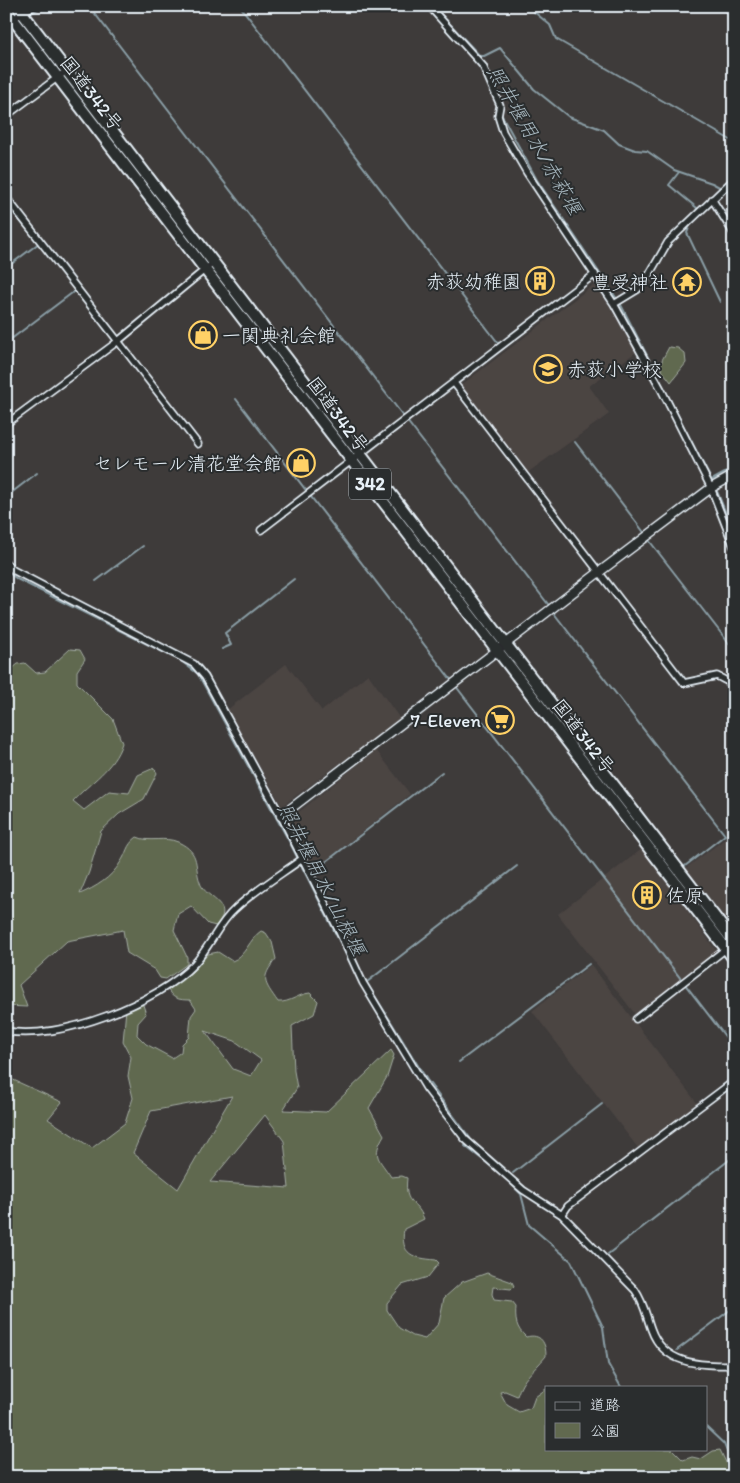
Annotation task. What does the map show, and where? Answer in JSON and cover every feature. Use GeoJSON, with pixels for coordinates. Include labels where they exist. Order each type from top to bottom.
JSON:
{"type":"FeatureCollection","features":[{"type":"Feature","properties":{"kind":"highway","name":"国道342号"},"geometry":{"type":"LineString","coordinates":[[13,14],[210,266],[501,648],[731,945],[734,959]]}},
{"type":"Feature","properties":{"kind":"street"},"geometry":{"type":"LineString","coordinates":[[13,14],[34,6]]}},
{"type":"Feature","properties":{"kind":"street"},"geometry":{"type":"LineString","coordinates":[[429,6],[483,66],[500,105],[498,116],[503,132],[527,172],[614,304],[661,388],[711,488],[734,547]]}},
{"type":"Feature","properties":{"kind":"street"},"geometry":{"type":"LineString","coordinates":[[6,116],[61,75]]}},
{"type":"Feature","properties":{"kind":"street"},"geometry":{"type":"LineString","coordinates":[[614,304],[636,290],[646,280],[668,242],[734,179]]}},
{"type":"Feature","properties":{"kind":"street"},"geometry":{"type":"LineString","coordinates":[[6,197],[198,444]]}},
{"type":"Feature","properties":{"kind":"street"},"geometry":{"type":"LineString","coordinates":[[712,199],[734,234]]}},
{"type":"Feature","properties":{"kind":"street"},"geometry":{"type":"LineString","coordinates":[[6,424],[117,342],[210,266]]}},
{"type":"Feature","properties":{"kind":"street"},"geometry":{"type":"LineString","coordinates":[[261,530],[595,274]]}},
{"type":"Feature","properties":{"kind":"street"},"geometry":{"type":"LineString","coordinates":[[454,383],[684,683],[717,676],[734,685]]}},
{"type":"Feature","properties":{"kind":"street"},"geometry":{"type":"LineString","coordinates":[[281,816],[598,572],[711,488],[734,475]]}},
{"type":"Feature","properties":{"kind":"street"},"geometry":{"type":"LineString","coordinates":[[6,563],[14,570],[53,591],[194,664],[205,677],[281,816],[338,927],[363,983],[426,1088],[465,1139],[523,1190],[562,1215],[635,1290],[644,1302],[658,1344],[669,1354],[681,1361],[697,1365],[734,1365]]}},
{"type":"Feature","properties":{"kind":"street"},"geometry":{"type":"LineString","coordinates":[[6,1030],[22,1034],[67,1028],[116,1012],[146,998],[184,974],[196,962],[234,909],[302,859]]}},
{"type":"Feature","properties":{"kind":"street"},"geometry":{"type":"LineString","coordinates":[[636,1019],[731,945]]}},
{"type":"Feature","properties":{"kind":"street"},"geometry":{"type":"LineString","coordinates":[[562,1215],[568,1206],[734,1082]]}},
{"type":"Feature","properties":{"kind":"shaded area","name":"赤荻小学校"},"geometry":{"type":"Polygon","coordinates":[[[592,286],[598,287],[636,352],[589,386],[609,414],[527,473],[460,386],[592,286]]]}},
{"type":"Feature","properties":{"kind":"shaded area"},"geometry":{"type":"Polygon","coordinates":[[[286,664],[322,711],[368,674],[400,719],[282,806],[227,710],[286,664]]]}},
{"type":"Feature","properties":{"kind":"shaded area"},"geometry":{"type":"Polygon","coordinates":[[[376,750],[410,794],[315,869],[289,820],[376,750]]]}},
{"type":"Feature","properties":{"kind":"shaded area"},"geometry":{"type":"Polygon","coordinates":[[[734,832],[734,930],[686,868],[734,832]]]}},
{"type":"Feature","properties":{"kind":"shaded area"},"geometry":{"type":"Polygon","coordinates":[[[642,849],[718,953],[635,1014],[558,914],[642,849]]]}},
{"type":"Feature","properties":{"kind":"shaded area"},"geometry":{"type":"Polygon","coordinates":[[[591,965],[697,1103],[638,1148],[532,1011],[591,965]]]}},
{"type":"Feature","properties":{"kind":"green space"},"geometry":{"type":"Polygon","coordinates":[[[669,347],[678,348],[685,354],[686,363],[671,382],[661,369],[662,360],[669,347]]]}},
{"type":"Feature","properties":{"kind":"green space"},"geometry":{"type":"Polygon","coordinates":[[[70,649],[80,650],[85,659],[77,671],[77,683],[113,719],[122,743],[107,768],[73,801],[84,810],[109,791],[129,793],[138,775],[154,768],[157,773],[144,799],[119,814],[101,831],[89,872],[80,894],[108,878],[123,859],[130,843],[137,837],[142,839],[173,840],[186,846],[194,855],[201,885],[220,905],[223,913],[216,926],[208,924],[191,906],[178,914],[174,930],[187,957],[187,964],[166,979],[160,978],[155,970],[127,953],[123,930],[67,941],[19,985],[27,1007],[6,1006],[6,674],[18,664],[25,663],[36,673],[45,672],[70,649]]]}},
{"type":"Feature","properties":{"kind":"green space"},"geometry":{"type":"Polygon","coordinates":[[[261,931],[266,933],[272,942],[276,959],[268,971],[266,981],[278,1002],[310,993],[318,1001],[314,1014],[292,1026],[294,1071],[297,1088],[283,1110],[326,1112],[391,1050],[394,1055],[387,1077],[369,1108],[384,1135],[377,1153],[391,1177],[402,1176],[407,1178],[407,1194],[424,1219],[404,1229],[403,1238],[406,1250],[415,1256],[436,1260],[439,1263],[428,1277],[402,1285],[387,1303],[387,1310],[399,1328],[413,1336],[425,1339],[439,1323],[444,1298],[462,1282],[487,1273],[512,1282],[514,1286],[511,1289],[493,1287],[492,1294],[494,1300],[512,1302],[516,1307],[518,1327],[526,1337],[535,1336],[542,1340],[546,1356],[525,1379],[517,1396],[505,1391],[500,1392],[507,1405],[519,1412],[531,1408],[535,1397],[545,1390],[545,1450],[673,1450],[683,1460],[692,1457],[701,1459],[713,1451],[720,1450],[733,1477],[6,1477],[6,1073],[9,1078],[62,1102],[48,1119],[92,1148],[125,1123],[133,1098],[128,1076],[131,1057],[123,1042],[126,1009],[138,1003],[143,1005],[146,1014],[138,1023],[137,1035],[146,1044],[172,1058],[181,1052],[182,1044],[189,1037],[191,1016],[196,1009],[190,1000],[179,999],[173,996],[167,987],[193,971],[208,954],[218,952],[232,961],[237,959],[261,931]],[[205,1031],[233,1069],[251,1076],[261,1060],[235,1041],[205,1031]],[[232,1096],[151,1111],[133,1153],[178,1189],[232,1096]],[[265,1115],[210,1182],[289,1188],[284,1141],[265,1115]]]}},
{"type":"Feature","properties":{"kind":"waterway"},"geometry":{"type":"LineString","coordinates":[[30,14],[43,6]]}},
{"type":"Feature","properties":{"kind":"waterway"},"geometry":{"type":"LineString","coordinates":[[89,6],[404,417]]}},
{"type":"Feature","properties":{"kind":"waterway"},"geometry":{"type":"LineString","coordinates":[[240,6],[499,344]]}},
{"type":"Feature","properties":{"kind":"waterway","name":"照井堰用水/赤萩堰"},"geometry":{"type":"LineString","coordinates":[[425,6],[451,35]]}},
{"type":"Feature","properties":{"kind":"waterway"},"geometry":{"type":"LineString","coordinates":[[527,6],[550,25],[556,39],[734,142]]}},
{"type":"Feature","properties":{"kind":"waterway"},"geometry":{"type":"LineString","coordinates":[[436,9],[480,56],[500,48],[534,89],[569,117],[604,130],[619,144],[635,150],[647,151],[674,170],[712,183],[734,195]]}},
{"type":"Feature","properties":{"kind":"waterway"},"geometry":{"type":"LineString","coordinates":[[6,29],[13,25]]}},
{"type":"Feature","properties":{"kind":"waterway","name":"照井堰用水/赤萩堰"},"geometry":{"type":"LineString","coordinates":[[476,63],[484,73]]}},
{"type":"Feature","properties":{"kind":"waterway","name":"照井堰用水/赤萩堰"},"geometry":{"type":"LineString","coordinates":[[500,112],[537,180],[621,305],[714,485]]}},
{"type":"Feature","properties":{"kind":"waterway"},"geometry":{"type":"LineString","coordinates":[[679,172],[669,185],[697,208],[695,214]]}},
{"type":"Feature","properties":{"kind":"waterway"},"geometry":{"type":"LineString","coordinates":[[6,204],[31,234]]}},
{"type":"Feature","properties":{"kind":"waterway"},"geometry":{"type":"LineString","coordinates":[[691,223],[687,233],[720,302]]}},
{"type":"Feature","properties":{"kind":"waterway"},"geometry":{"type":"LineString","coordinates":[[6,268],[38,242]]}},
{"type":"Feature","properties":{"kind":"waterway"},"geometry":{"type":"LineString","coordinates":[[6,343],[76,290]]}},
{"type":"Feature","properties":{"kind":"waterway"},"geometry":{"type":"LineString","coordinates":[[236,399],[452,681]]}},
{"type":"Feature","properties":{"kind":"waterway"},"geometry":{"type":"LineString","coordinates":[[407,421],[551,608]]}},
{"type":"Feature","properties":{"kind":"waterway"},"geometry":{"type":"LineString","coordinates":[[575,442],[646,535]]}},
{"type":"Feature","properties":{"kind":"waterway"},"geometry":{"type":"LineString","coordinates":[[712,480],[734,468]]}},
{"type":"Feature","properties":{"kind":"waterway"},"geometry":{"type":"LineString","coordinates":[[6,497],[37,473]]}},
{"type":"Feature","properties":{"kind":"waterway","name":"照井堰用水/赤萩堰"},"geometry":{"type":"LineString","coordinates":[[716,489],[734,533]]}},
{"type":"Feature","properties":{"kind":"waterway"},"geometry":{"type":"LineString","coordinates":[[648,539],[734,650]]}},
{"type":"Feature","properties":{"kind":"waterway"},"geometry":{"type":"LineString","coordinates":[[96,581],[143,546]]}},
{"type":"Feature","properties":{"kind":"waterway","name":"照井堰用水/山根堰"},"geometry":{"type":"LineString","coordinates":[[6,571],[17,579],[181,661],[198,674],[289,841],[354,970]]}},
{"type":"Feature","properties":{"kind":"waterway"},"geometry":{"type":"LineString","coordinates":[[222,649],[231,645],[225,633],[294,579]]}},
{"type":"Feature","properties":{"kind":"waterway"},"geometry":{"type":"LineString","coordinates":[[553,612],[725,835],[685,866]]}},
{"type":"Feature","properties":{"kind":"waterway"},"geometry":{"type":"LineString","coordinates":[[455,685],[734,1048]]}},
{"type":"Feature","properties":{"kind":"waterway"},"geometry":{"type":"LineString","coordinates":[[314,871],[442,772]]}},
{"type":"Feature","properties":{"kind":"waterway"},"geometry":{"type":"LineString","coordinates":[[367,982],[517,866]]}},
{"type":"Feature","properties":{"kind":"waterway"},"geometry":{"type":"LineString","coordinates":[[459,1062],[589,964]]}},
{"type":"Feature","properties":{"kind":"waterway","name":"照井堰用水/山根堰"},"geometry":{"type":"LineString","coordinates":[[362,975],[427,1080],[470,1138],[469,1140]]}},
{"type":"Feature","properties":{"kind":"waterway"},"geometry":{"type":"LineString","coordinates":[[513,1173],[602,1104]]}},
{"type":"Feature","properties":{"kind":"waterway","name":"照井堰用水/山根堰"},"geometry":{"type":"LineString","coordinates":[[467,1144],[465,1146],[501,1174],[521,1194],[529,1225],[571,1261],[603,1327],[608,1364],[620,1386]]}},
{"type":"Feature","properties":{"kind":"waterway"},"geometry":{"type":"LineString","coordinates":[[608,1254],[733,1157]]}},
{"type":"Feature","properties":{"kind":"waterway"},"geometry":{"type":"LineString","coordinates":[[677,1350],[734,1307]]}},
{"type":"Feature","properties":{"kind":"waterway","name":"照井堰用水/山根堰"},"geometry":{"type":"LineString","coordinates":[[708,1429],[724,1444],[734,1470]]}},
{"type":"Feature","properties":{"kind":"place","name":"赤荻幼稚園"},"geometry":{"type":"Point","coordinates":[540,281]}},
{"type":"Feature","properties":{"kind":"place","name":"豊受神社"},"geometry":{"type":"Point","coordinates":[687,282]}},
{"type":"Feature","properties":{"kind":"place","name":"一関典礼会館"},"geometry":{"type":"Point","coordinates":[203,335]}},
{"type":"Feature","properties":{"kind":"place","name":"赤荻小学校"},"geometry":{"type":"Point","coordinates":[548,369]}},
{"type":"Feature","properties":{"kind":"place","name":"セレモール清花堂会館"},"geometry":{"type":"Point","coordinates":[301,463]}},
{"type":"Feature","properties":{"kind":"place","name":"7-Eleven"},"geometry":{"type":"Point","coordinates":[500,720]}},
{"type":"Feature","properties":{"kind":"place","name":"佐原"},"geometry":{"type":"Point","coordinates":[647,895]}}]}
